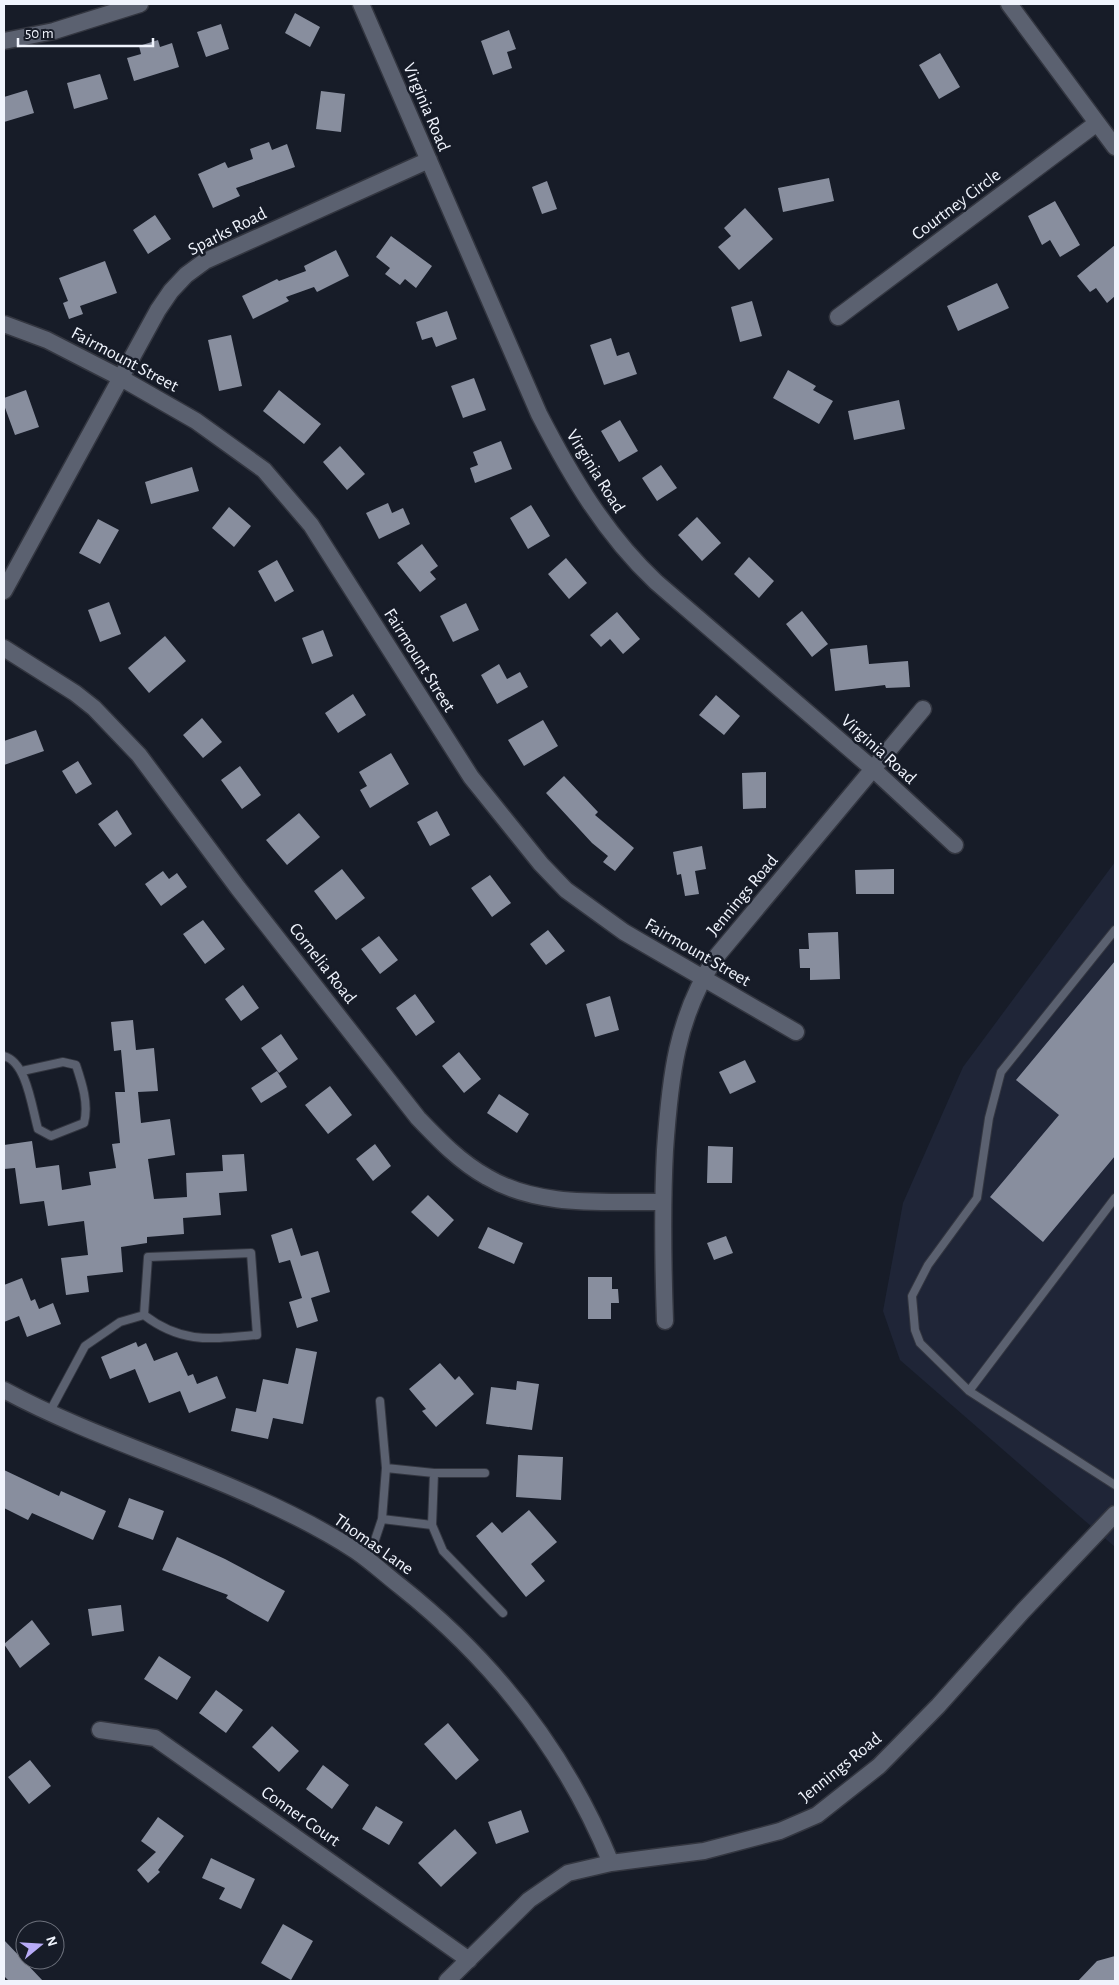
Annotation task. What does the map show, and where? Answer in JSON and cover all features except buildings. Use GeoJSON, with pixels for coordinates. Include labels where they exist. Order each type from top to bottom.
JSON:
{"type":"FeatureCollection","features":[{"type":"Feature","properties":{"kind":"street"},"geometry":{"type":"LineString","coordinates":[[4,41],[54,31],[140,4]]}},
{"type":"Feature","properties":{"kind":"street","name":"Virginia Road"},"geometry":{"type":"LineString","coordinates":[[361,4],[539,414],[564,462],[593,510],[634,561],[656,582],[873,769],[954,845]]}},
{"type":"Feature","properties":{"kind":"street"},"geometry":{"type":"LineString","coordinates":[[1009,4],[1115,147]]}},
{"type":"Feature","properties":{"kind":"street","name":"Courtney Circle"},"geometry":{"type":"LineString","coordinates":[[838,317],[1097,123]]}},
{"type":"Feature","properties":{"kind":"street","name":"Sparks Road"},"geometry":{"type":"LineString","coordinates":[[4,591],[158,310],[171,291],[186,275],[225,251],[429,160]]}},
{"type":"Feature","properties":{"kind":"street","name":"Fairmount Street"},"geometry":{"type":"LineString","coordinates":[[4,324],[47,340],[121,378],[196,421],[270,476],[311,525],[471,777],[540,864],[566,890],[624,932],[796,1032]]}},
{"type":"Feature","properties":{"kind":"street","name":"Cornelia Road"},"geometry":{"type":"LineString","coordinates":[[4,648],[88,702],[139,755],[238,888],[418,1118],[446,1147],[487,1177],[527,1194],[560,1200],[662,1202]]}},
{"type":"Feature","properties":{"kind":"street","name":"Jennings Road"},"geometry":{"type":"LineString","coordinates":[[665,1321],[662,1202],[671,1078],[677,1044],[686,1012],[702,977],[716,956],[923,710]]}},
{"type":"Feature","properties":{"kind":"street","name":"Thomas Lane"},"geometry":{"type":"LineString","coordinates":[[4,1390],[49,1413],[244,1492],[303,1520],[368,1560],[455,1633],[506,1688],[564,1767],[594,1820],[611,1863]]}},
{"type":"Feature","properties":{"kind":"street","name":"Jennings Road"},"geometry":{"type":"LineString","coordinates":[[447,1981],[529,1900],[556,1879],[581,1868],[704,1851],[780,1831],[817,1815],[878,1766],[925,1719],[1115,1514]]}},
{"type":"Feature","properties":{"kind":"street","name":"Conner Court"},"geometry":{"type":"LineString","coordinates":[[100,1730],[155,1738],[469,1960]]}},
{"type":"Feature","properties":{"kind":"lane"},"geometry":{"type":"LineString","coordinates":[[1114,1481],[969,1391],[920,1343],[915,1330],[912,1296],[928,1265],[977,1198],[989,1118],[1001,1072],[1115,930]]}},
{"type":"Feature","properties":{"kind":"lane"},"geometry":{"type":"LineString","coordinates":[[4,1056],[11,1058],[22,1071],[38,1130],[51,1136],[84,1123],[86,1114],[81,1081],[76,1065],[63,1062],[22,1071]]}},
{"type":"Feature","properties":{"kind":"lane"},"geometry":{"type":"LineString","coordinates":[[969,1391],[1115,1198]]}},
{"type":"Feature","properties":{"kind":"lane"},"geometry":{"type":"LineString","coordinates":[[251,1253],[257,1335],[209,1339],[174,1334],[160,1327],[144,1315],[148,1257],[251,1253]]}},
{"type":"Feature","properties":{"kind":"lane"},"geometry":{"type":"LineString","coordinates":[[49,1413],[86,1346],[120,1322],[144,1315]]}},
{"type":"Feature","properties":{"kind":"lane"},"geometry":{"type":"LineString","coordinates":[[368,1560],[382,1519],[386,1468],[380,1401]]}},
{"type":"Feature","properties":{"kind":"lane"},"geometry":{"type":"LineString","coordinates":[[386,1468],[434,1473],[485,1473]]}},
{"type":"Feature","properties":{"kind":"lane"},"geometry":{"type":"LineString","coordinates":[[434,1473],[432,1525],[443,1551],[503,1614]]}},
{"type":"Feature","properties":{"kind":"lane"},"geometry":{"type":"LineString","coordinates":[[382,1519],[432,1525]]}},
{"type":"Feature","properties":{"kind":"shaded area"},"geometry":{"type":"Polygon","coordinates":[[[1115,862],[1115,1547],[900,1360],[883,1311],[903,1203],[963,1067],[1115,862]]]}}]}
